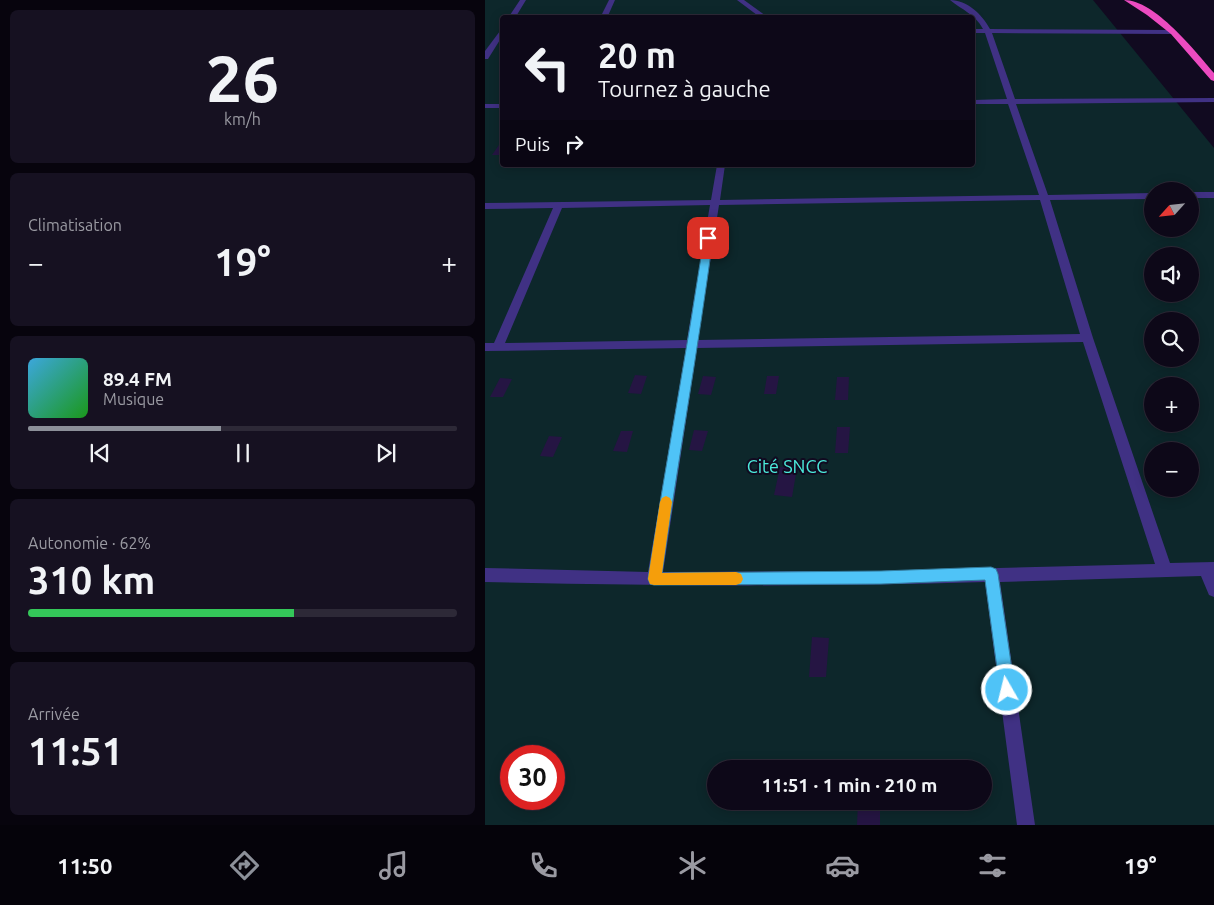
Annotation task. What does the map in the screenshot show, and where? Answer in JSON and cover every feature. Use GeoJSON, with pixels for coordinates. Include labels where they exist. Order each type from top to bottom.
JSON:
{"type":"FeatureCollection","features":[{"type":"Feature","properties":{"kind":"highway"},"geometry":{"type":"LineString","coordinates":[[1128,0],[1150,13],[1174,32],[1214,78]]}},
{"type":"Feature","properties":{"kind":"street"},"geometry":{"type":"LineString","coordinates":[[513,15],[523,0]]}},
{"type":"Feature","properties":{"kind":"street"},"geometry":{"type":"LineString","coordinates":[[604,15],[612,0]]}},
{"type":"Feature","properties":{"kind":"street"},"geometry":{"type":"LineString","coordinates":[[740,0],[762,15]]}},
{"type":"Feature","properties":{"kind":"street"},"geometry":{"type":"LineString","coordinates":[[953,0],[975,12],[981,18],[988,32],[1044,197],[1087,338],[1165,571]]}},
{"type":"Feature","properties":{"kind":"street"},"geometry":{"type":"LineString","coordinates":[[975,32],[1174,32]]}},
{"type":"Feature","properties":{"kind":"street"},"geometry":{"type":"LineString","coordinates":[[485,57],[499,38]]}},
{"type":"Feature","properties":{"kind":"street"},"geometry":{"type":"LineString","coordinates":[[975,102],[1214,100]]}},
{"type":"Feature","properties":{"kind":"street"},"geometry":{"type":"LineString","coordinates":[[485,106],[500,106]]}},
{"type":"Feature","properties":{"kind":"street"},"geometry":{"type":"LineString","coordinates":[[654,579],[693,344],[713,203],[721,167]]}},
{"type":"Feature","properties":{"kind":"street"},"geometry":{"type":"LineString","coordinates":[[1199,195],[1214,195]]}},
{"type":"Feature","properties":{"kind":"street"},"geometry":{"type":"LineString","coordinates":[[485,206],[1144,196]]}},
{"type":"Feature","properties":{"kind":"street"},"geometry":{"type":"LineString","coordinates":[[498,346],[559,204]]}},
{"type":"Feature","properties":{"kind":"street"},"geometry":{"type":"LineString","coordinates":[[485,347],[1087,338]]}},
{"type":"Feature","properties":{"kind":"street"},"geometry":{"type":"LineString","coordinates":[[485,575],[654,579],[881,578],[1210,569],[1214,590]]}},
{"type":"Feature","properties":{"kind":"street"},"geometry":{"type":"LineString","coordinates":[[991,574],[1026,825]]}},
{"type":"Feature","properties":{"kind":"green space","name":"Cité SNCC"},"geometry":{"type":"Polygon","coordinates":[[[485,0],[1093,0],[1214,148],[1214,825],[485,825],[485,0]]]}},
{"type":"Feature","properties":{"kind":"building"},"geometry":{"type":"Polygon","coordinates":[[[499,145],[500,145],[500,155],[492,155],[499,145]]]}},
{"type":"Feature","properties":{"kind":"building"},"geometry":{"type":"Polygon","coordinates":[[[635,375],[647,376],[641,394],[628,393],[635,375]]]}},
{"type":"Feature","properties":{"kind":"building"},"geometry":{"type":"Polygon","coordinates":[[[703,376],[716,377],[711,395],[698,394],[703,376]]]}},
{"type":"Feature","properties":{"kind":"building"},"geometry":{"type":"Polygon","coordinates":[[[767,376],[779,376],[776,394],[764,394],[767,376]]]}},
{"type":"Feature","properties":{"kind":"building"},"geometry":{"type":"Polygon","coordinates":[[[837,377],[849,377],[848,400],[835,400],[837,377]]]}},
{"type":"Feature","properties":{"kind":"building"},"geometry":{"type":"Polygon","coordinates":[[[500,378],[512,379],[503,397],[490,397],[500,378]]]}},
{"type":"Feature","properties":{"kind":"building"},"geometry":{"type":"Polygon","coordinates":[[[837,427],[850,427],[848,453],[835,453],[837,427]]]}},
{"type":"Feature","properties":{"kind":"building"},"geometry":{"type":"Polygon","coordinates":[[[694,430],[708,431],[702,451],[689,450],[694,430]]]}},
{"type":"Feature","properties":{"kind":"building"},"geometry":{"type":"Polygon","coordinates":[[[621,431],[633,431],[627,452],[613,451],[621,431]]]}},
{"type":"Feature","properties":{"kind":"building"},"geometry":{"type":"Polygon","coordinates":[[[549,436],[562,437],[553,457],[540,456],[549,436]]]}},
{"type":"Feature","properties":{"kind":"building"},"geometry":{"type":"Polygon","coordinates":[[[780,467],[797,468],[792,497],[774,495],[780,467]]]}},
{"type":"Feature","properties":{"kind":"building"},"geometry":{"type":"Polygon","coordinates":[[[812,637],[829,638],[826,677],[809,677],[812,637]]]}},
{"type":"Feature","properties":{"kind":"building"},"geometry":{"type":"Polygon","coordinates":[[[858,810],[880,810],[880,825],[857,825],[858,810]]]}},
{"type":"Feature","properties":{"kind":"slow traffic"},"geometry":{"type":"LineString","coordinates":[[666,502],[654,579],[736,579]]}},
{"type":"Feature","properties":{"kind":"route"},"geometry":{"type":"LineString","coordinates":[[708,238],[693,344],[654,579],[881,578],[991,574],[1007,690]]}}]}
